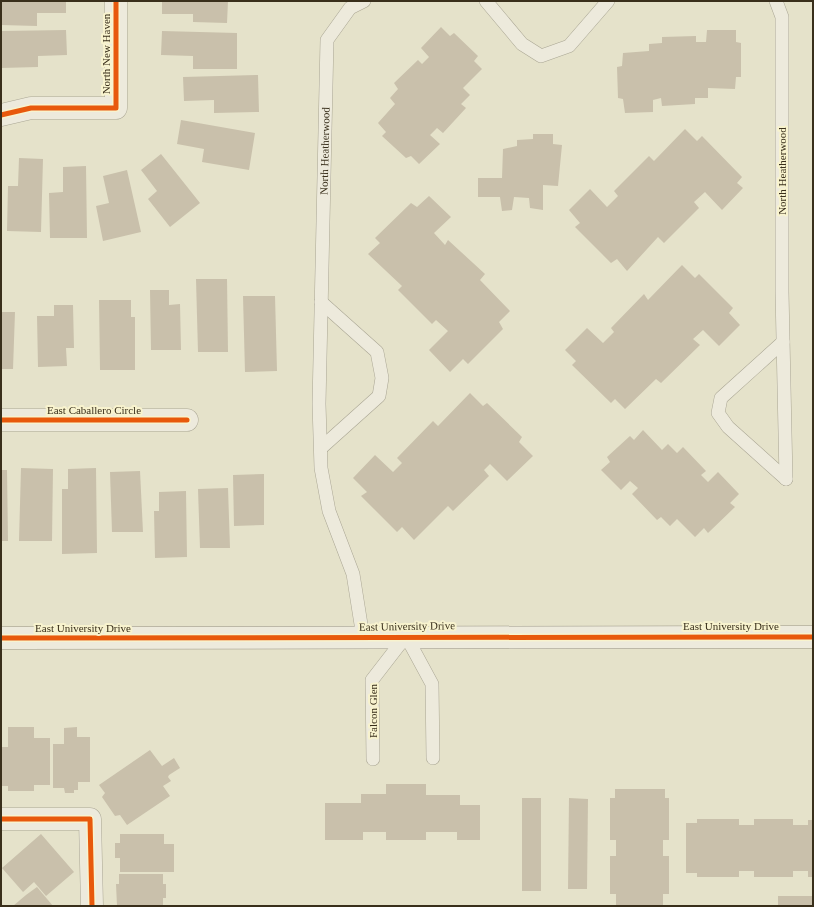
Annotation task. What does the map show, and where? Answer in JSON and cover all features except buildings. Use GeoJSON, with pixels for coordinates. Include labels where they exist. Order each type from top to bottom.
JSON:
{"type":"FeatureCollection","features":[{"type":"Feature","properties":{"kind":"main road","name":"North New Haven"},"geometry":{"type":"LineString","coordinates":[[1,115],[31,108],[116,108],[116,1]]}},
{"type":"Feature","properties":{"kind":"main road","name":"East Caballero Circle"},"geometry":{"type":"LineString","coordinates":[[1,420],[187,420]]}},
{"type":"Feature","properties":{"kind":"main road","name":"East University Drive"},"geometry":{"type":"LineString","coordinates":[[1,638],[406,636],[813,637]]}},
{"type":"Feature","properties":{"kind":"main road"},"geometry":{"type":"LineString","coordinates":[[1,819],[90,819],[92,906]]}},
{"type":"Feature","properties":{"kind":"lane","name":"North Heatherwood"},"geometry":{"type":"LineString","coordinates":[[363,637],[353,574],[329,511],[321,468],[319,404],[327,40],[350,8],[364,1]]}},
{"type":"Feature","properties":{"kind":"lane"},"geometry":{"type":"LineString","coordinates":[[486,1],[522,44],[541,56],[569,46],[608,1]]}},
{"type":"Feature","properties":{"kind":"lane","name":"North Heatherwood"},"geometry":{"type":"LineString","coordinates":[[776,1],[782,17],[783,342],[786,479],[728,427],[718,413],[721,398],[783,342]]}},
{"type":"Feature","properties":{"kind":"lane"},"geometry":{"type":"LineString","coordinates":[[321,302],[377,352],[382,378],[379,396],[321,448]]}},
{"type":"Feature","properties":{"kind":"lane"},"geometry":{"type":"LineString","coordinates":[[406,636],[432,684],[433,758]]}},
{"type":"Feature","properties":{"kind":"lane","name":"Falcon Glen"},"geometry":{"type":"LineString","coordinates":[[373,759],[372,680],[406,636]]}},
{"type":"Feature","properties":{"kind":"cycle path"},"geometry":{"type":"LineString","coordinates":[[1,115],[31,108],[116,108],[116,1]]}},
{"type":"Feature","properties":{"kind":"cycle path"},"geometry":{"type":"LineString","coordinates":[[1,420],[187,420]]}},
{"type":"Feature","properties":{"kind":"cycle path"},"geometry":{"type":"LineString","coordinates":[[1,638],[813,637]]}},
{"type":"Feature","properties":{"kind":"cycle path"},"geometry":{"type":"LineString","coordinates":[[1,819],[90,819],[92,906]]}}]}
